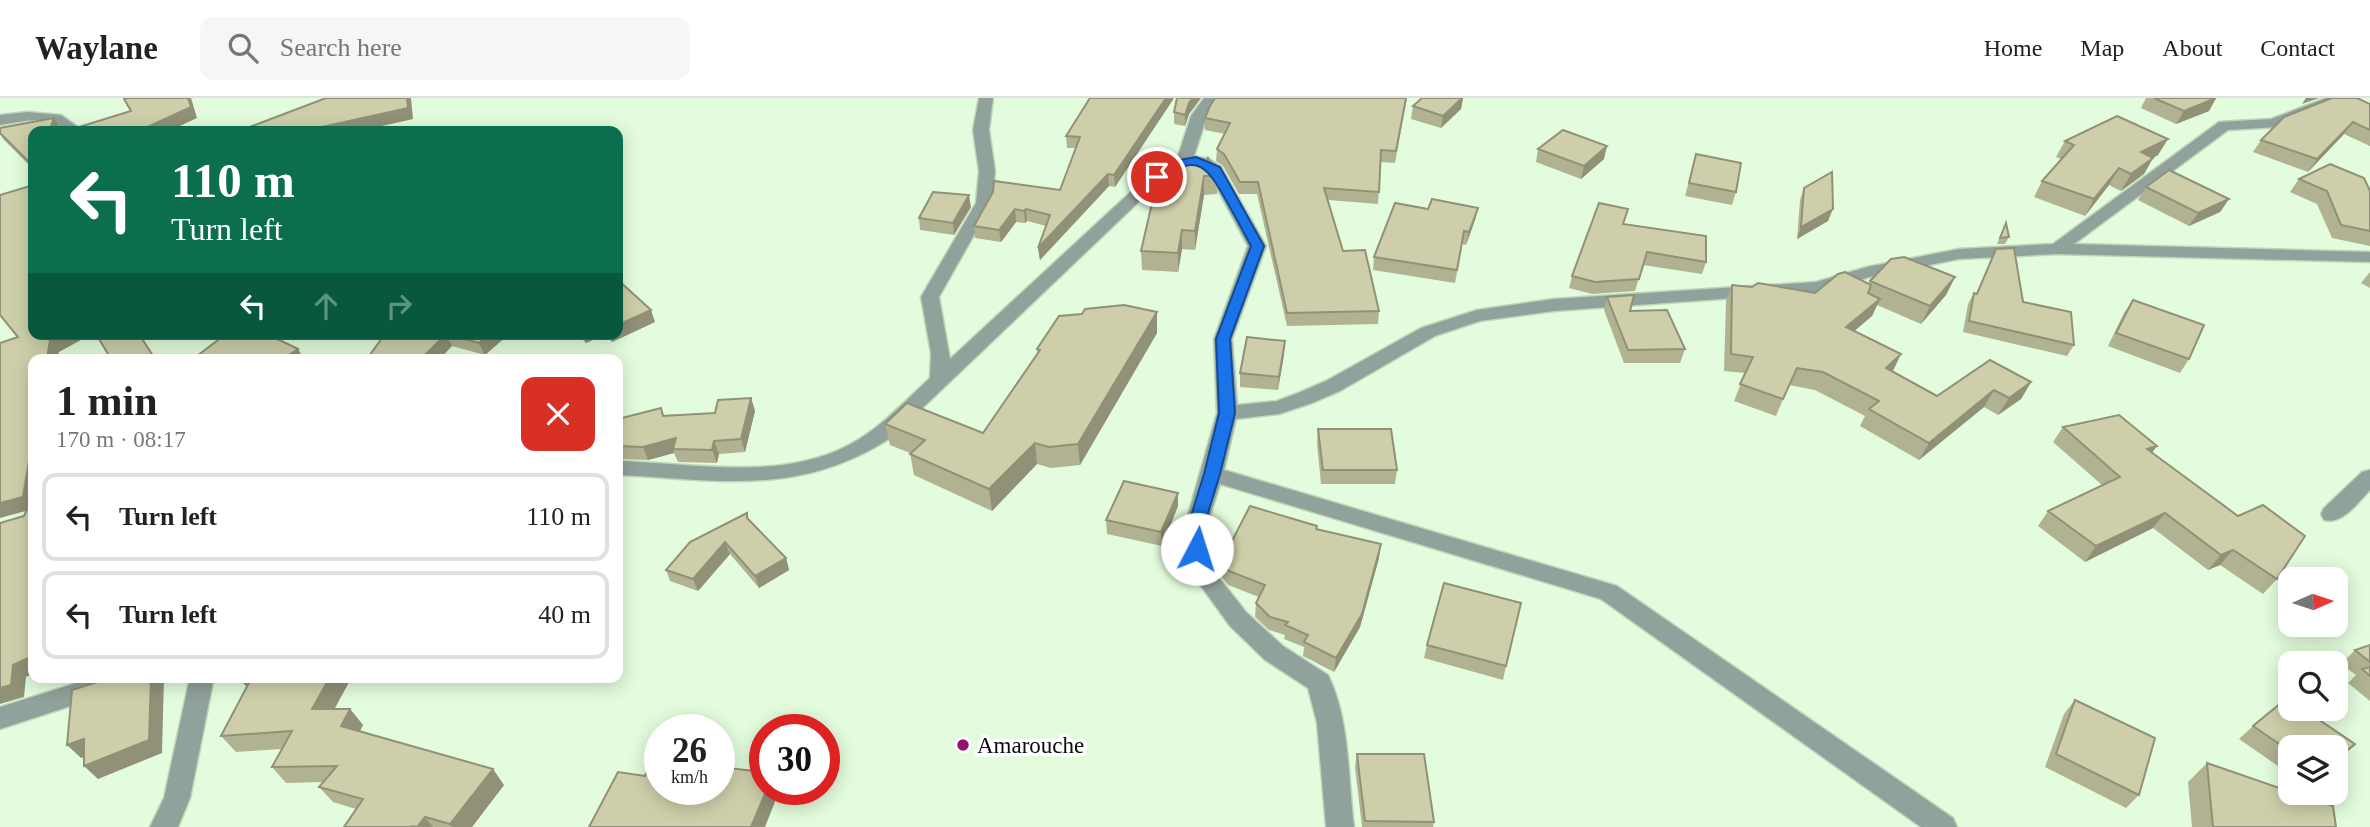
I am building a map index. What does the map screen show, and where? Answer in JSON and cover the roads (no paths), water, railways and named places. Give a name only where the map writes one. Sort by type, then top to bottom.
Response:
[{"type":"street","points":[[940,381],[941,353],[930,297],[984,203],[987,171],[981,130],[986,98]]},
{"type":"street","points":[[1184,162],[1199,116],[1212,98]]},
{"type":"street","points":[[2057,249],[2224,125],[2273,124],[2339,98]]},
{"type":"street","points":[[0,120],[54,117],[69,126]]},
{"type":"street","points":[[623,468],[786,473],[831,462],[864,449],[1142,190],[1172,165],[1196,160],[1215,170],[1257,246],[1223,339],[1227,413],[1195,529],[1199,568],[1237,619],[1274,653],[1319,682],[1330,723],[1340,827]]},
{"type":"street","points":[[1227,413],[1279,407],[1305,398],[1332,386],[1427,332],[1477,316],[1566,304],[1818,287],[1867,272],[1959,254],[2057,249],[2370,257]]},
{"type":"street","points":[[1212,474],[1609,592],[1943,827]]},
{"type":"street","points":[[2332,514],[2370,477]]},
{"type":"street","points":[[0,718],[110,683]]},
{"type":"street","points":[[164,827],[177,798],[201,683]]},
{"type":"place","name":"Amarouche","points":[[963,745]]}]
